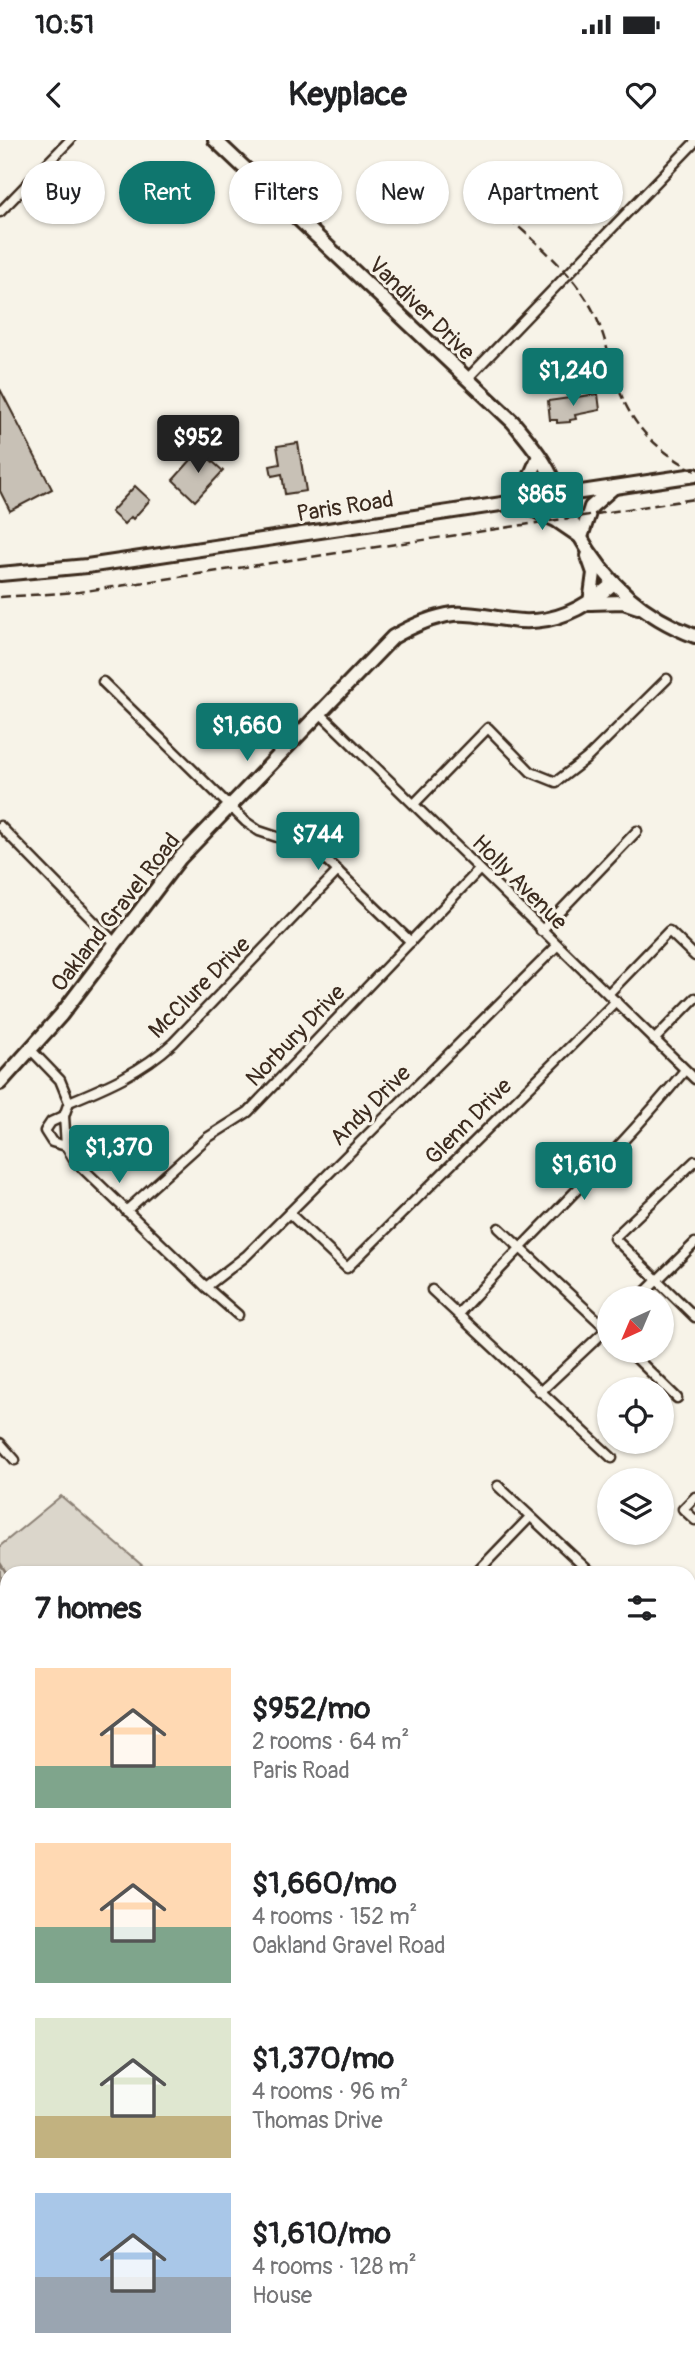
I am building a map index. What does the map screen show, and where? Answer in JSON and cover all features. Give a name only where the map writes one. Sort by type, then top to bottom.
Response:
[{"type":"main road","name":"Vandiver Drive","points":[[215,140],[513,422],[539,456],[582,540],[614,583],[644,610],[670,627],[695,636]]},
{"type":"main road","points":[[539,456],[526,486],[513,502],[556,520],[582,540],[594,573],[590,603],[623,602],[644,610]]},
{"type":"main road","name":"Paris Road","points":[[0,575],[87,566],[695,475]]},
{"type":"main road","points":[[582,540],[591,507],[614,487]]},
{"type":"main road","name":"Oakland Gravel Road","points":[[0,1083],[31,1050],[160,881],[376,652],[393,638],[415,624],[452,614],[537,621],[563,616],[590,603],[614,583]]},
{"type":"street","points":[[0,212],[70,140]]},
{"type":"street","points":[[467,379],[695,142]]},
{"type":"street","points":[[414,804],[488,728],[531,772],[556,782],[586,759],[667,680]]},
{"type":"street","points":[[103,682],[229,806],[259,831],[316,850],[411,942]]},
{"type":"street","name":"Holly Avenue","points":[[319,712],[695,1079]]},
{"type":"street","points":[[0,826],[115,943]]},
{"type":"street","points":[[541,931],[637,831]]},
{"type":"street","name":"Norbury Drive","points":[[126,1211],[207,1138],[248,1112],[479,870]]},
{"type":"street","name":"McClure Drive","points":[[69,1102],[119,1082],[148,1065],[173,1043],[338,872]]},
{"type":"street","points":[[608,994],[669,931],[695,956]]},
{"type":"street","name":"Andy Drive","points":[[206,1287],[246,1256],[557,946]]},
{"type":"street","points":[[654,1040],[695,998]]},
{"type":"street","name":"Glenn Drive","points":[[289,1213],[347,1268],[616,1001]]},
{"type":"street","points":[[31,1050],[60,1080],[69,1102],[64,1116],[66,1146],[74,1160],[238,1315]]},
{"type":"street","points":[[458,1314],[520,1246],[647,1117],[685,1070]]},
{"type":"street","points":[[64,1116],[51,1122],[45,1131],[52,1142],[66,1146]]},
{"type":"street","points":[[695,1161],[614,1238],[695,1317]]},
{"type":"street","points":[[499,1228],[597,1319]]},
{"type":"street","points":[[652,1286],[695,1244]]},
{"type":"street","points":[[432,1290],[612,1458]]},
{"type":"street","points":[[540,1392],[597,1339]]},
{"type":"street","points":[[641,1363],[677,1398]]},
{"type":"street","points":[[0,1443],[15,1460]]},
{"type":"street","points":[[498,1486],[583,1566]]},
{"type":"street","points":[[695,1497],[683,1509],[695,1520]]},
{"type":"street","points":[[483,1566],[530,1517]]},
{"type":"shaded area","points":[[61,1496],[143,1566],[0,1566],[0,1546]]},
{"type":"building","points":[[0,389],[52,489],[10,511],[0,491]]},
{"type":"building","points":[[598,394],[600,410],[575,415],[576,419],[570,422],[557,423],[557,420],[550,420],[548,401]]},
{"type":"building","points":[[298,443],[306,491],[285,494],[282,474],[272,476],[270,466],[280,464],[277,446]]},
{"type":"building","points":[[200,450],[223,471],[195,501],[173,480]]},
{"type":"building","points":[[135,486],[150,500],[133,519],[131,517],[124,524],[111,512]]},
{"type":"railway","points":[[516,224],[568,274],[590,305],[604,337],[619,389],[633,418],[653,442],[695,471]]},
{"type":"railway","points":[[0,597],[79,592],[695,499]]}]
